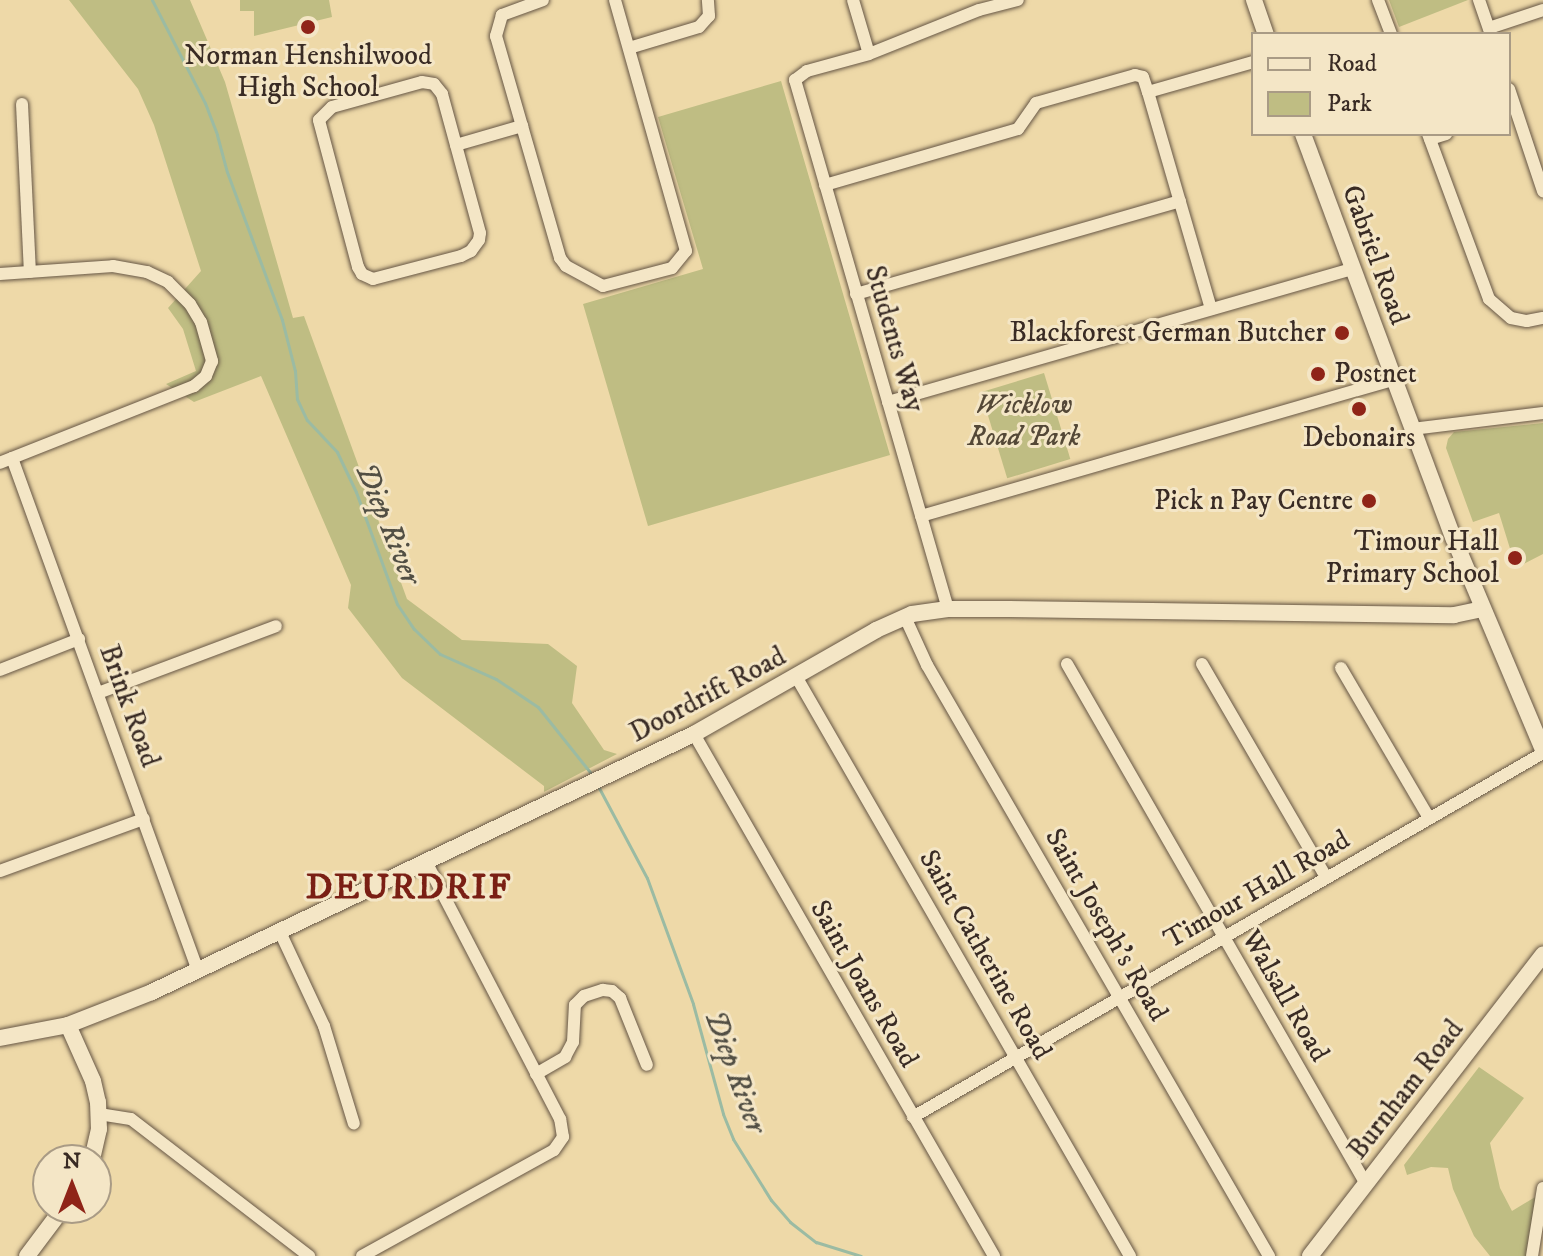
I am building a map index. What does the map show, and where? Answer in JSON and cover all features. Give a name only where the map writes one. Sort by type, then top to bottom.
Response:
[{"type":"street","points":[[543,0],[509,10],[497,23],[496,36],[560,258],[566,266],[597,284],[610,286],[672,268],[683,258],[686,243],[615,0]]},
{"type":"street","points":[[629,48],[699,27],[709,16],[708,0]]},
{"type":"street","points":[[853,0],[869,54],[978,5],[1018,0]]},
{"type":"street","points":[[1254,0],[1265,32]]},
{"type":"street","points":[[1378,0],[1390,32]]},
{"type":"street","points":[[1479,0],[1490,31],[1543,10]]},
{"type":"street","name":"Students Way","points":[[869,54],[800,74],[795,83],[948,609]]},
{"type":"street","points":[[1148,92],[1251,63]]},
{"type":"street","points":[[825,185],[1018,129],[1036,103],[1135,75],[1143,77],[1211,309]]},
{"type":"street","points":[[429,82],[439,87],[456,145],[480,233],[476,247],[448,260],[382,278],[368,278],[358,267],[319,128],[324,112],[429,82]]},
{"type":"street","points":[[22,104],[30,272]]},
{"type":"street","points":[[1513,112],[1543,191]]},
{"type":"street","points":[[456,145],[522,126]]},
{"type":"street","name":"Gabriel Road","points":[[1304,136],[1392,380],[1482,609],[1543,752]]},
{"type":"street","points":[[1429,137],[1489,299],[1511,318],[1527,321],[1543,319]]},
{"type":"street","points":[[856,294],[1180,201]]},
{"type":"street","points":[[0,274],[124,267],[147,272],[168,282],[196,313],[211,350],[209,372],[194,386],[6,460]]},
{"type":"street","points":[[888,402],[1352,269]]},
{"type":"street","points":[[921,516],[1392,380]]},
{"type":"street","points":[[1412,429],[1543,413]]},
{"type":"street","name":"Brink Road","points":[[6,460],[79,639],[198,971]]},
{"type":"street","name":"Doordrift Road","points":[[0,1038],[68,1025],[128,1003],[198,971],[694,734],[905,617],[948,609],[1454,615],[1482,609]]},
{"type":"street","name":"Saint Joseph's Road","points":[[905,617],[927,665],[1269,1256]]},
{"type":"street","points":[[98,693],[276,626]]},
{"type":"street","points":[[0,670],[79,639]]},
{"type":"street","name":"Walsall Road","points":[[1067,664],[1366,1184]]},
{"type":"street","points":[[1202,664],[1326,877]]},
{"type":"street","points":[[1341,668],[1429,818]]},
{"type":"street","name":"Saint Catherine Road","points":[[797,678],[1130,1256]]},
{"type":"street","name":"Saint Joans Road","points":[[694,734],[994,1256]]},
{"type":"street","name":"Timour Hall Road","points":[[913,1117],[1543,752]]},
{"type":"street","points":[[0,871],[144,819]]},
{"type":"street","points":[[362,1256],[554,1150],[563,1137],[560,1119],[426,862]]},
{"type":"street","points":[[280,932],[324,1026],[354,1124]]},
{"type":"street","name":"Burnham Road","points":[[1310,1256],[1543,955]]},
{"type":"street","points":[[536,1074],[565,1057],[573,1042],[575,1005],[584,996],[603,990],[612,991],[620,998],[647,1065]]},
{"type":"street","points":[[68,1025],[93,1081],[99,1114],[94,1144]]},
{"type":"street","points":[[99,1114],[131,1119],[309,1256]]},
{"type":"street","points":[[1532,1256],[1543,1188]]},
{"type":"street","points":[[27,1256],[51,1224]]},
{"type":"green space","points":[[69,0],[190,0],[225,82],[293,318],[304,316],[407,599],[462,640],[548,644],[577,666],[572,703],[604,750],[617,754],[544,792],[544,786],[402,678],[348,608],[351,585],[261,376],[194,402],[166,384],[196,371],[183,329],[168,308],[201,271],[154,125],[138,89]]},
{"type":"green space","points":[[240,0],[329,0],[332,17],[254,36],[254,11],[240,11]]},
{"type":"green space","points":[[1389,0],[1468,0],[1399,27]]},
{"type":"green space","points":[[781,81],[890,455],[648,526],[583,304],[703,269],[658,117]]},
{"type":"green space","name":"Wicklow Road Park","points":[[1044,373],[1070,459],[1007,478],[981,392]]},
{"type":"green space","name":"Timour Hall Primary School","points":[[1543,423],[1543,554],[1516,568],[1499,513],[1473,522],[1446,448],[1454,432]]},
{"type":"green space","points":[[1479,1067],[1524,1098],[1490,1143],[1500,1188],[1512,1211],[1537,1196],[1527,1256],[1490,1256],[1474,1236],[1453,1189],[1448,1168],[1431,1167],[1407,1175],[1404,1165]]},
{"type":"waterway","name":"Diep River","points":[[152,0],[205,103],[217,135],[227,172],[282,320],[295,371],[297,399],[307,420],[337,452],[356,492],[397,604],[414,629],[440,654],[496,679],[538,707],[593,776]]},
{"type":"waterway","name":"Diep River","points":[[598,786],[647,878],[693,1004],[723,1114],[733,1139],[771,1200],[790,1222],[816,1242],[861,1256]]},
{"type":"place","name":"Norman Henshilwood High School","points":[[308,27]]},
{"type":"place","name":"Blackforest German Butcher","points":[[1342,333]]},
{"type":"place","name":"Postnet","points":[[1318,374]]},
{"type":"place","name":"Debonairs","points":[[1359,409]]},
{"type":"place","name":"Pick n Pay Centre","points":[[1369,501]]},
{"type":"place","name":"Timour Hall Primary School","points":[[1515,558]]},
{"type":"district","name":"DEURDRIF","points":[[409,888]]}]
